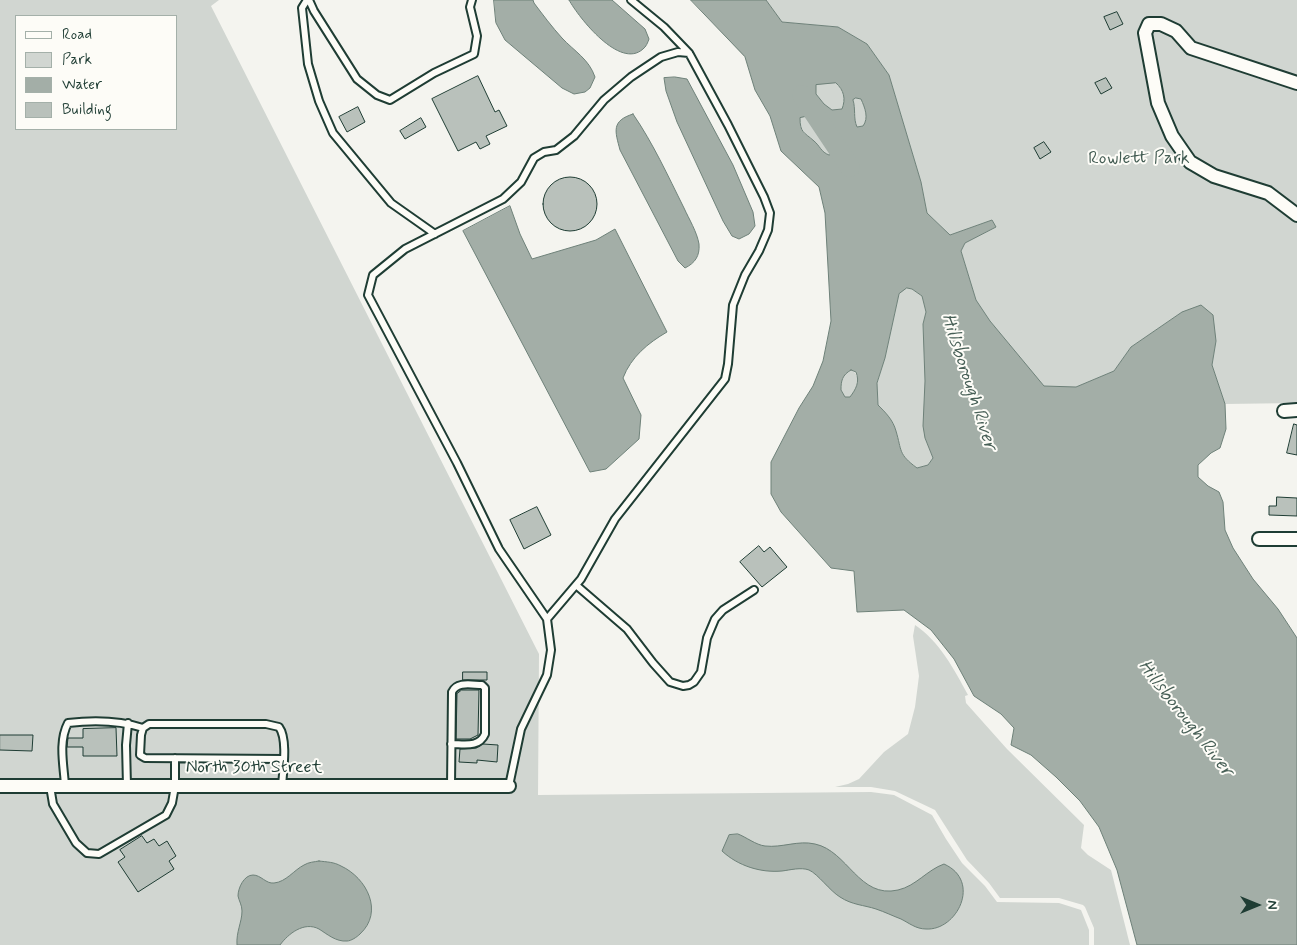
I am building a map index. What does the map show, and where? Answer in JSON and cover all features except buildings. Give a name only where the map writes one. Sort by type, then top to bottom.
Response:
[{"type":"street","points":[[1297,83],[1191,48],[1176,32],[1161,24],[1149,24],[1145,34],[1158,103],[1172,136],[1190,162],[1214,176],[1268,193],[1297,215]]},
{"type":"street","points":[[1259,539],[1297,539]]},
{"type":"street","name":"North 30th Street","points":[[0,786],[509,786]]},
{"type":"lane","points":[[435,234],[391,203],[333,133],[319,101],[308,64],[302,8],[308,0],[357,79],[377,94],[390,100],[434,73],[474,54],[477,36],[470,8],[472,0]]},
{"type":"lane","points":[[547,619],[576,585],[615,519],[725,379],[733,305],[745,275],[759,251],[768,230],[770,213],[764,197],[690,53],[664,27],[630,0]]},
{"type":"lane","points":[[509,786],[521,729],[547,675],[551,650],[547,619],[498,549],[457,463],[368,295],[373,274],[405,249],[503,199],[521,182],[534,158],[544,152],[556,150],[574,136],[604,100],[631,78],[662,57],[678,52],[690,53]]},
{"type":"lane","points":[[576,585],[627,629],[652,663],[670,682],[682,686],[694,682],[701,672],[707,638],[715,619],[723,610],[754,590]]},
{"type":"lane","points":[[451,744],[475,744],[482,741],[485,734],[486,688],[482,685],[458,684],[453,688],[452,692],[451,744],[451,786]]},
{"type":"lane","points":[[65,786],[62,744],[64,730],[68,723],[90,720],[128,723],[143,728]]},
{"type":"lane","points":[[127,786],[126,745],[128,723]]},
{"type":"lane","points":[[282,786],[283,760],[283,731],[280,727],[266,724],[149,724],[143,728],[141,735],[140,755],[146,758],[283,760]]},
{"type":"lane","points":[[50,786],[53,804],[76,843],[87,853],[99,854],[166,815],[172,803],[175,786],[175,758]]},
{"type":"green space","points":[[0,0],[219,0],[211,6],[539,654],[538,795],[871,792],[894,795],[932,815],[962,863],[985,886],[997,902],[1059,903],[1081,910],[1089,930],[1089,945],[0,945]]},
{"type":"green space","name":"Rowlett Park","points":[[766,0],[1297,0],[1297,403],[1225,404],[1212,365],[1216,341],[1182,312],[1131,347],[1114,371],[1076,387],[1044,387],[990,321],[976,300],[961,251],[965,243],[996,227],[992,220],[950,235],[927,213],[921,182],[889,75],[867,44],[838,27],[782,22]]},
{"type":"green space","points":[[836,83],[844,95],[844,102],[842,109],[832,110],[816,94],[816,85]]},
{"type":"green space","points":[[856,98],[861,99],[866,116],[863,126],[857,127],[853,100]]},
{"type":"green space","points":[[808,116],[825,124],[833,140],[834,153],[829,155],[824,152],[803,132],[800,118]]},
{"type":"green space","points":[[907,288],[922,296],[926,312],[923,324],[925,438],[933,458],[928,465],[917,468],[904,455],[900,448],[893,423],[878,405],[877,384],[885,358],[899,294]]},
{"type":"green space","points":[[851,370],[857,376],[858,383],[850,397],[845,397],[841,390],[842,381],[844,376]]},
{"type":"green space","points":[[915,625],[932,639],[946,657],[968,695],[965,696],[966,703],[1007,749],[1084,825],[1081,848],[1088,855],[1111,870],[1130,945],[1094,945],[1094,928],[1083,905],[1059,898],[1000,898],[989,883],[967,860],[935,810],[895,791],[871,787],[835,787],[859,779],[884,752],[908,734],[915,707],[919,676],[913,636]]},
{"type":"water","points":[[494,0],[533,0],[558,34],[589,65],[595,77],[590,88],[585,92],[574,94],[562,88],[505,40],[496,23]]},
{"type":"water","points":[[569,0],[612,0],[645,29],[649,39],[646,46],[634,54],[623,53],[612,47],[591,29]]},
{"type":"water","points":[[691,0],[766,0],[782,22],[838,27],[867,44],[889,75],[921,182],[927,213],[950,235],[992,220],[996,227],[965,243],[961,251],[976,300],[990,321],[1044,386],[1076,387],[1114,371],[1131,347],[1182,312],[1201,305],[1213,315],[1216,341],[1212,365],[1225,404],[1226,429],[1220,448],[1211,453],[1198,465],[1198,477],[1208,486],[1219,492],[1223,502],[1225,530],[1233,548],[1253,579],[1278,609],[1297,638],[1297,945],[1137,945],[1117,870],[1099,827],[1080,801],[1031,755],[1011,745],[1014,728],[1001,714],[974,696],[954,659],[931,630],[904,610],[857,612],[854,571],[831,568],[781,512],[771,494],[771,462],[799,408],[813,386],[823,361],[831,321],[825,213],[819,187],[781,151],[770,116],[755,90],[745,57]],"holes":[[[836,83],[844,95],[842,109],[832,110],[824,104],[816,94],[816,85]],[[856,98],[861,99],[864,106],[866,116],[863,126],[857,127],[853,100]],[[808,116],[824,124],[831,134],[834,153],[829,155],[824,152],[803,132],[800,118]],[[907,288],[912,289],[922,296],[926,312],[923,324],[925,381],[923,426],[925,438],[933,458],[928,465],[917,468],[907,459],[902,452],[893,423],[878,405],[877,383],[885,358],[899,294]],[[851,370],[856,372],[858,379],[857,385],[850,397],[845,397],[841,390],[842,381]]]},
{"type":"water","points":[[664,78],[687,79],[733,165],[753,212],[755,226],[749,234],[739,239],[732,236],[723,221],[677,122],[666,91]]},
{"type":"water","points":[[633,114],[660,160],[697,235],[699,244],[698,256],[692,264],[685,268],[678,261],[620,150],[616,128],[621,120]]},
{"type":"water","points":[[510,206],[532,259],[596,240],[615,229],[667,332],[641,351],[626,370],[623,378],[641,415],[639,439],[606,469],[590,472],[463,231]]},
{"type":"water","points":[[738,834],[765,846],[809,843],[826,848],[863,881],[873,888],[885,891],[904,888],[944,864],[955,872],[962,882],[961,904],[947,922],[937,927],[919,928],[879,910],[844,900],[809,870],[766,871],[758,870],[735,861],[722,851],[729,835]]},
{"type":"water","points":[[319,861],[333,863],[350,871],[365,887],[369,896],[371,916],[360,934],[356,938],[343,941],[319,929],[308,927],[292,933],[280,945],[237,945],[242,911],[238,893],[244,880],[253,875],[259,876],[271,883],[278,882],[300,867]]},
{"type":"waterway","name":"Hillsborough River","points":[[802,95],[850,167]]}]
